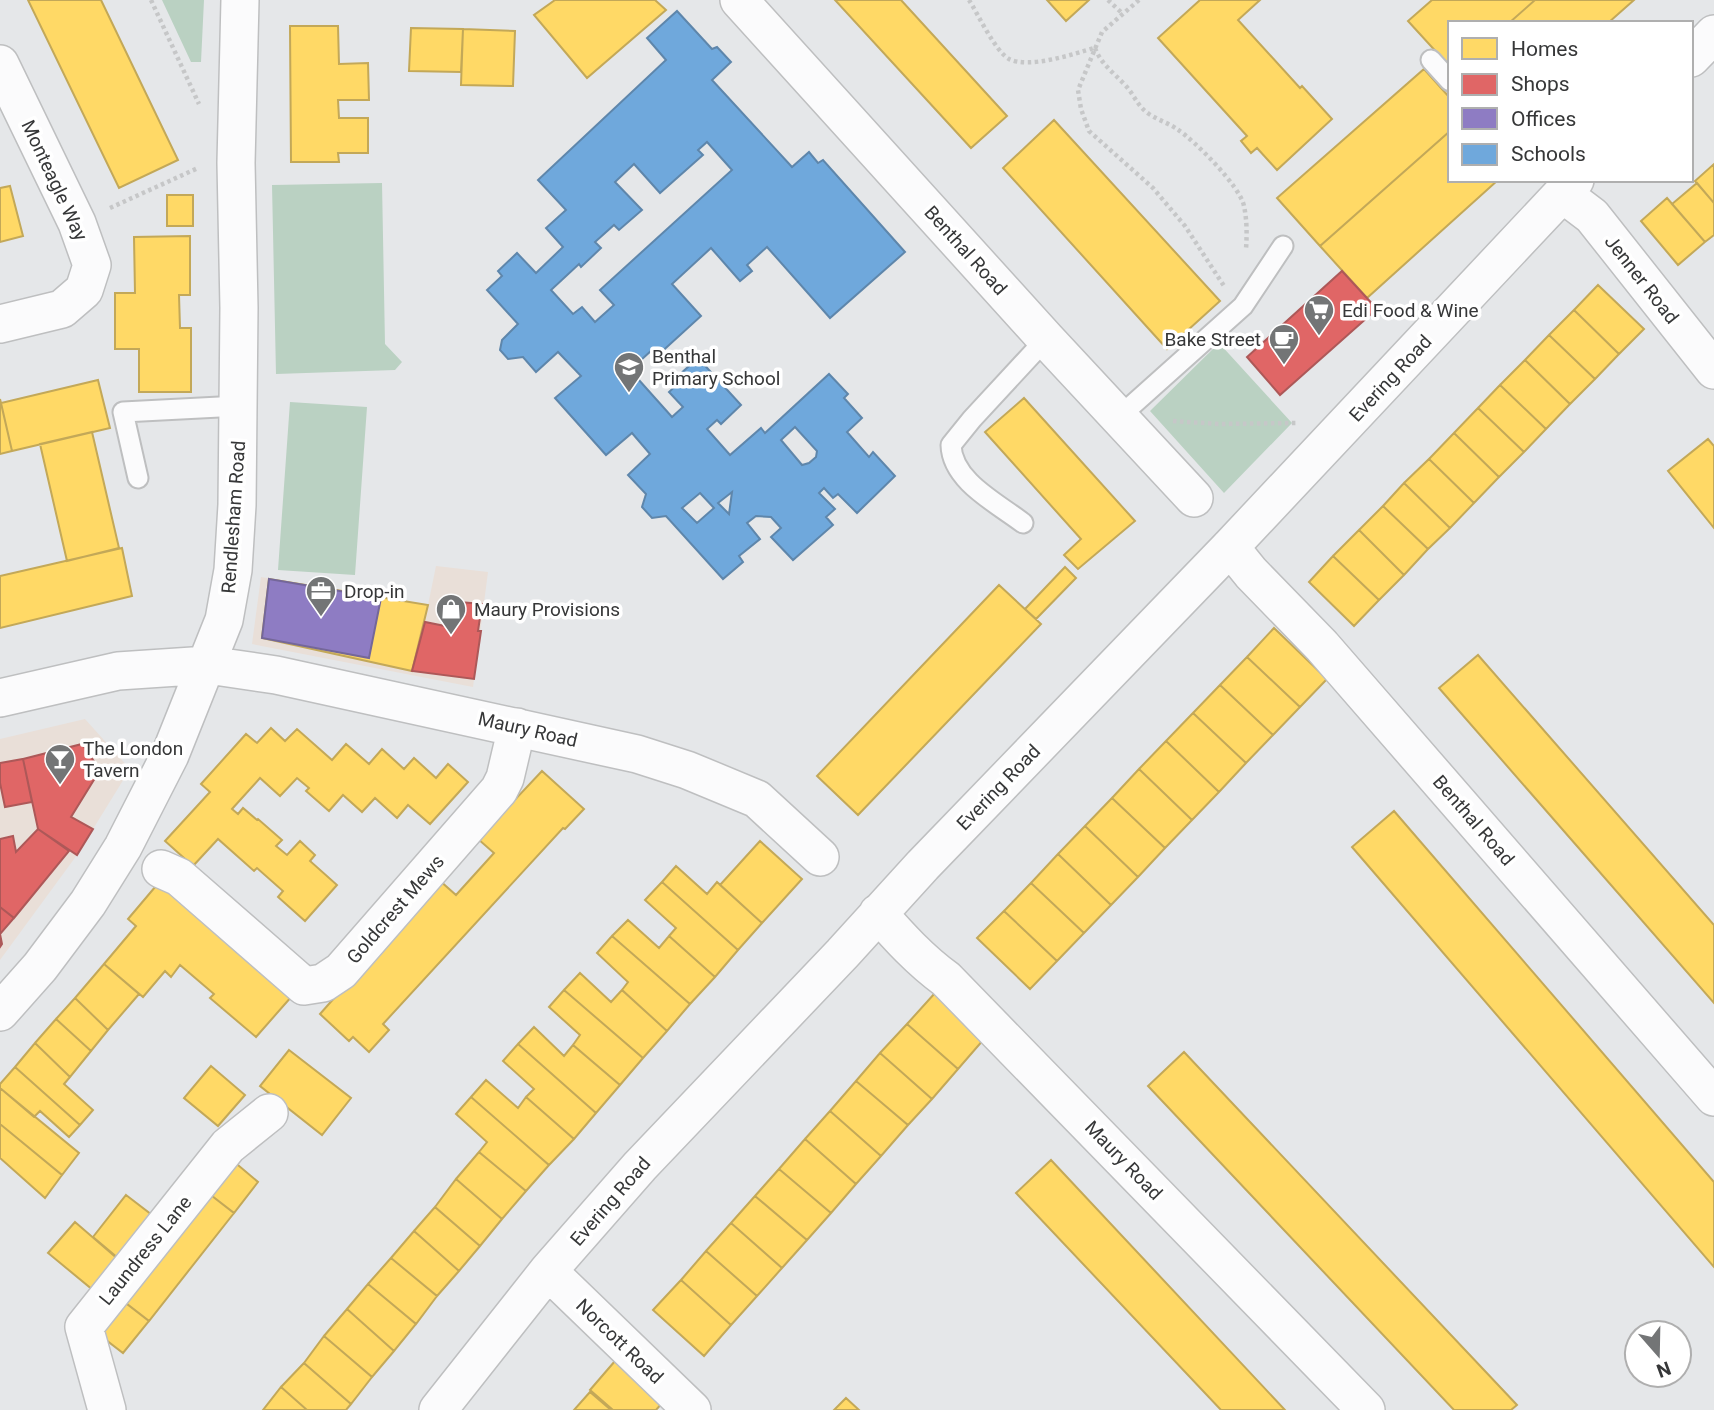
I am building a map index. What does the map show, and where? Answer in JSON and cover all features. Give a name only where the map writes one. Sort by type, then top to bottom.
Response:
[{"type":"street","name":"Rendlesham Road","points":[[0,1012],[40,967],[88,903],[123,847],[170,755],[224,620],[233,570],[237,505],[239,406],[236,163],[240,0]]},
{"type":"street","name":"Benthal Road","points":[[739,0],[1046,340],[1194,498]]},
{"type":"street","points":[[1693,56],[1714,33]]},
{"type":"street","name":"Monteagle Way","points":[[0,64],[77,223],[92,265],[84,290],[62,309],[0,324]]},
{"type":"street","name":"Jenner Road","points":[[1561,185],[1592,216],[1714,370]]},
{"type":"street","name":"Evering Road","points":[[438,1410],[548,1271],[640,1166],[878,913],[1230,547],[1561,185]]},
{"type":"street","name":"Benthal Road","points":[[1230,547],[1251,573],[1322,646],[1714,1097]]},
{"type":"street","name":"Maury Road","points":[[0,698],[118,671],[208,665],[276,674],[637,754],[687,769],[757,799],[820,857]]},
{"type":"street","name":"Goldcrest Mews","points":[[161,869],[179,877],[304,986],[323,983],[341,971],[499,790],[505,778],[517,727]]},
{"type":"street","name":"Maury Road","points":[[878,913],[1142,1178],[1366,1410]]},
{"type":"street","name":"Laundress Lane","points":[[107,1410],[83,1327],[228,1146],[269,1113]]},
{"type":"street","name":"Norcott Road","points":[[548,1271],[692,1410]]},
{"type":"lane","points":[[1431,60],[1448,78]]},
{"type":"lane","points":[[1120,416],[1240,309],[1283,246]]},
{"type":"lane","points":[[1023,523],[965,479],[951,459],[951,445],[1046,340]]},
{"type":"lane","points":[[138,478],[123,412],[239,406]]},
{"type":"path","points":[[151,0],[202,111]]},
{"type":"path","points":[[969,0],[998,47],[1008,58],[1025,62],[1063,58],[1095,48]]},
{"type":"path","points":[[1108,0],[1123,14]]},
{"type":"path","points":[[1139,0],[1102,32],[1078,90],[1081,108],[1089,131],[1153,188],[1177,216],[1226,289]]},
{"type":"path","points":[[1095,48],[1100,61],[1130,89],[1138,104],[1149,114],[1178,129],[1202,150],[1229,180],[1244,203],[1246,251]]},
{"type":"path","points":[[77,223],[210,163],[236,163]]},
{"type":"path","points":[[1120,416],[1219,425],[1304,422]]},
{"type":"shaded area","points":[[436,566],[488,572],[473,687],[252,644],[261,577],[428,605]]},
{"type":"shaded area","points":[[85,719],[130,769],[77,855],[0,960],[0,739]]},
{"type":"green space","points":[[162,0],[204,0],[201,62],[191,62]]},
{"type":"green space","points":[[382,183],[385,344],[402,362],[395,370],[276,374],[272,185]]},
{"type":"green space","points":[[1219,343],[1292,423],[1224,493],[1150,411]]},
{"type":"green space","points":[[290,402],[367,407],[355,575],[278,570]]},
{"type":"building: Homes","points":[[28,0],[101,0],[178,160],[119,188]]},
{"type":"building: Homes","points":[[555,0],[655,0],[666,10],[587,78],[534,15]]},
{"type":"building: Homes","points":[[835,0],[901,0],[1007,116],[971,148]]},
{"type":"building: Homes","points":[[1047,0],[1089,0],[1066,21]]},
{"type":"building: Homes","points":[[1200,0],[1260,0],[1238,20],[1332,119],[1277,170],[1257,148],[1251,153],[1241,141],[1247,136],[1158,38]]},
{"type":"building: Homes","points":[[1432,0],[1535,0],[1511,21],[1448,21],[1448,65],[1408,21]]},
{"type":"building: Homes","points":[[1535,0],[1634,0],[1610,21],[1511,21]]},
{"type":"building: Homes","points":[[290,26],[338,26],[339,64],[368,63],[369,100],[338,100],[339,118],[368,118],[368,153],[338,153],[339,162],[291,162]]},
{"type":"building: Homes","points":[[411,28],[463,29],[461,72],[409,71]]},
{"type":"building: Homes","points":[[463,29],[515,31],[513,86],[461,85]]},
{"type":"building: Homes","points":[[1424,69],[1448,96],[1448,133],[1320,246],[1277,198]]},
{"type":"building: Homes","points":[[1054,120],[1220,301],[1167,349],[1003,168]]},
{"type":"building: Homes","points":[[1448,133],[1448,182],[1496,182],[1367,298],[1320,246]]},
{"type":"building: Homes","points":[[1714,164],[1714,203],[1695,181]]},
{"type":"building: Homes","points":[[1697,183],[1714,203],[1714,235],[1705,242],[1672,204]]},
{"type":"building: Homes","points":[[10,186],[23,236],[0,242],[0,188]]},
{"type":"building: Homes","points":[[167,195],[193,195],[193,226],[167,226]]},
{"type":"building: Homes","points":[[1667,198],[1705,242],[1678,265],[1641,221]]},
{"type":"building: Homes","points":[[190,236],[190,295],[179,295],[180,328],[191,328],[191,392],[139,392],[139,349],[115,349],[115,293],[135,293],[134,237]]},
{"type":"building: Homes","points":[[1598,285],[1644,329],[1619,354],[1574,310]]},
{"type":"building: Homes","points":[[1574,310],[1619,354],[1595,379],[1549,335]]},
{"type":"building: Homes","points":[[1549,335],[1595,379],[1570,404],[1525,360]]},
{"type":"building: Homes","points":[[1525,360],[1570,404],[1546,429],[1500,385]]},
{"type":"building: Homes","points":[[98,380],[110,428],[12,451],[1,403]]},
{"type":"building: Homes","points":[[1500,385],[1546,429],[1524,452],[1478,408]]},
{"type":"building: Homes","points":[[1024,398],[1135,521],[1078,569],[1064,555],[1081,539],[985,432]]},
{"type":"building: Homes","points":[[0,399],[12,451],[0,454]]},
{"type":"building: Homes","points":[[1478,408],[1524,452],[1499,477],[1454,433]]},
{"type":"building: Homes","points":[[92,432],[119,548],[67,561],[40,444]]},
{"type":"building: Homes","points":[[1454,433],[1499,477],[1474,503],[1429,459]]},
{"type":"building: Homes","points":[[1708,439],[1714,446],[1714,528],[1668,471]]},
{"type":"building: Homes","points":[[1429,459],[1474,503],[1450,528],[1404,483]]},
{"type":"building: Homes","points":[[1404,483],[1450,528],[1428,549],[1383,506]]},
{"type":"building: Homes","points":[[1383,506],[1428,549],[1404,575],[1359,530]]},
{"type":"building: Homes","points":[[1359,530],[1404,575],[1379,600],[1333,556]]},
{"type":"building: Homes","points":[[122,548],[132,596],[0,628],[0,576]]},
{"type":"building: Homes","points":[[1333,556],[1379,600],[1354,626],[1309,582]]},
{"type":"building: Homes","points":[[1065,567],[1076,578],[1036,619],[1025,609]]},
{"type":"building: Homes","name":"Drop-in","points":[[269,579],[428,605],[412,671],[262,638]]},
{"type":"building: Homes","points":[[999,585],[1041,624],[858,815],[817,776]]},
{"type":"building: Homes","points":[[1274,628],[1327,679],[1300,707],[1247,657]]},
{"type":"building: Homes","points":[[1478,655],[1714,925],[1714,1003],[1439,688]]},
{"type":"building: Homes","points":[[1247,657],[1300,707],[1273,735],[1220,685]]},
{"type":"building: Homes","points":[[1220,685],[1273,735],[1246,763],[1193,713]]},
{"type":"building: Homes","points":[[1193,713],[1246,763],[1219,792],[1166,741]]},
{"type":"building: Homes","points":[[271,728],[285,741],[297,729],[332,760],[346,744],[369,764],[382,749],[404,769],[414,758],[436,778],[448,764],[468,782],[430,824],[408,805],[397,818],[375,798],[362,812],[343,795],[329,811],[306,791],[309,788],[297,778],[280,796],[260,778],[232,809],[238,814],[243,808],[258,819],[282,840],[276,846],[287,855],[300,841],[315,855],[310,861],[337,885],[305,921],[278,897],[283,891],[257,868],[254,871],[218,839],[193,866],[165,841],[210,792],[201,784],[246,734],[257,743]]},
{"type":"building: Homes","points":[[1166,741],[1219,792],[1192,820],[1139,769]]},
{"type":"building: Homes","points":[[1139,769],[1192,820],[1165,848],[1112,798]]},
{"type":"building: Homes","points":[[542,771],[584,809],[563,828],[383,1024],[389,1030],[369,1052],[353,1037],[349,1041],[320,1014],[439,880],[456,895],[494,853],[478,839]]},
{"type":"building: Homes","points":[[1112,798],[1165,848],[1138,877],[1085,826]]},
{"type":"building: Homes","points":[[1394,811],[1714,1182],[1714,1267],[1352,847]]},
{"type":"building: Homes","points":[[1085,826],[1138,877],[1111,905],[1058,854]]},
{"type":"building: Homes","points":[[760,841],[802,879],[762,923],[720,885]]},
{"type":"building: Homes","points":[[1058,854],[1111,905],[1084,933],[1031,883]]},
{"type":"building: Homes","points":[[676,866],[707,894],[717,882],[762,923],[738,950],[662,882]]},
{"type":"building: Homes","points":[[161,880],[292,996],[256,1037],[210,998],[214,994],[180,965],[171,977],[165,971],[143,997],[104,964],[136,926],[128,919]]},
{"type":"building: Homes","points":[[662,882],[738,950],[715,977],[669,936],[676,928],[645,900]]},
{"type":"building: Homes","points":[[1031,883],[1084,933],[1057,961],[1004,911]]},
{"type":"building: Homes","points":[[1004,911],[1057,961],[1030,989],[977,938]]},
{"type":"building: Homes","points":[[628,920],[659,948],[669,936],[715,977],[690,1004],[612,936]]},
{"type":"building: Homes","points":[[612,936],[690,1004],[667,1031],[622,990],[628,982],[597,953]]},
{"type":"building: Homes","points":[[104,964],[139,994],[108,1030],[75,998]]},
{"type":"building: Homes","points":[[580,973],[611,1002],[622,990],[667,1031],[643,1058],[564,990]]},
{"type":"building: Homes","points":[[564,990],[643,1058],[620,1085],[573,1045],[580,1035],[549,1007]]},
{"type":"building: Homes","points":[[935,993],[984,1039],[958,1069],[907,1024]]},
{"type":"building: Homes","points":[[75,998],[108,1030],[91,1051],[56,1019]]},
{"type":"building: Homes","points":[[56,1019],[91,1051],[70,1077],[35,1043]]},
{"type":"building: Homes","points":[[907,1024],[958,1069],[932,1099],[880,1053]]},
{"type":"building: Homes","points":[[534,1027],[564,1056],[573,1045],[620,1085],[596,1113],[518,1044]]},
{"type":"building: Homes","points":[[35,1043],[70,1077],[64,1084],[93,1110],[80,1125],[15,1067]]},
{"type":"building: Homes","points":[[518,1044],[596,1113],[574,1139],[526,1097],[534,1089],[503,1061]]},
{"type":"building: Homes","points":[[289,1050],[351,1098],[322,1135],[260,1086]]},
{"type":"building: Homes","points":[[1184,1052],[1517,1405],[1511,1410],[1454,1410],[1148,1086]]},
{"type":"building: Homes","points":[[880,1053],[932,1099],[908,1125],[856,1081]]},
{"type":"building: Homes","points":[[211,1066],[245,1095],[218,1126],[184,1098]]},
{"type":"building: Homes","points":[[15,1067],[80,1125],[69,1137],[40,1111],[34,1117],[0,1088],[0,1084]]},
{"type":"building: Homes","points":[[486,1080],[518,1108],[526,1097],[574,1139],[549,1165],[471,1097]]},
{"type":"building: Homes","points":[[856,1081],[908,1125],[881,1156],[830,1111]]},
{"type":"building: Homes","points":[[0,1088],[79,1153],[62,1175],[0,1124]]},
{"type":"building: Homes","points":[[471,1097],[549,1165],[526,1191],[479,1152],[487,1142],[456,1114]]},
{"type":"building: Homes","points":[[830,1111],[881,1156],[856,1184],[805,1139]]},
{"type":"building: Homes","points":[[0,1124],[62,1175],[45,1198],[0,1158]]},
{"type":"building: Homes","points":[[805,1139],[856,1184],[831,1213],[779,1169]]},
{"type":"building: Homes","points":[[479,1152],[526,1191],[502,1219],[456,1179]]},
{"type":"building: Homes","points":[[232,1160],[258,1182],[234,1213],[207,1192]]},
{"type":"building: Homes","points":[[1051,1160],[1285,1410],[1221,1410],[1016,1193]]},
{"type":"building: Homes","points":[[779,1169],[831,1213],[807,1240],[755,1196]]},
{"type":"building: Homes","points":[[456,1179],[502,1219],[480,1246],[435,1207]]},
{"type":"building: Homes","points":[[203,1189],[234,1213],[149,1321],[118,1297]]},
{"type":"building: Homes","points":[[126,1195],[152,1215],[118,1258],[93,1237]]},
{"type":"building: Homes","points":[[755,1196],[807,1240],[782,1268],[731,1223]]},
{"type":"building: Homes","points":[[435,1207],[480,1246],[459,1271],[414,1231]]},
{"type":"building: Homes","points":[[75,1222],[119,1260],[93,1290],[48,1253]]},
{"type":"building: Homes","points":[[731,1223],[782,1268],[757,1296],[706,1251]]},
{"type":"building: Homes","points":[[414,1231],[459,1271],[437,1296],[391,1258]]},
{"type":"building: Homes","points":[[706,1251],[757,1296],[731,1325],[681,1280]]},
{"type":"building: Homes","points":[[391,1258],[437,1296],[416,1324],[368,1284]]},
{"type":"building: Homes","points":[[681,1280],[731,1325],[704,1356],[653,1310]]},
{"type":"building: Homes","points":[[368,1284],[416,1324],[394,1351],[347,1309]]},
{"type":"building: Homes","points":[[122,1300],[149,1321],[123,1353],[97,1333]]},
{"type":"building: Homes","points":[[347,1309],[394,1351],[372,1377],[324,1336]]},
{"type":"building: Homes","points":[[324,1336],[372,1377],[351,1404],[304,1363]]},
{"type":"building: Homes","points":[[615,1361],[663,1402],[656,1410],[613,1410],[590,1390]]},
{"type":"building: Homes","points":[[304,1363],[351,1404],[346,1410],[307,1410],[281,1387]]},
{"type":"building: Homes","points":[[281,1387],[307,1410],[263,1410]]},
{"type":"building: Homes","points":[[590,1392],[611,1410],[574,1410]]},
{"type":"building: Homes","points":[[846,1398],[859,1410],[834,1410]]},
{"type":"building: Shops","points":[[1342,271],[1377,309],[1280,395],[1247,357]]},
{"type":"building: Shops","name":"Maury Provisions","points":[[447,601],[482,604],[474,679],[412,671],[425,622],[445,626]]},
{"type":"building: Shops","name":"The London Tavern","points":[[82,744],[100,770],[71,817],[93,829],[77,855],[38,829],[23,759]]},
{"type":"building: Shops","points":[[23,759],[32,802],[5,807],[0,783],[0,763]]},
{"type":"building: Shops","points":[[38,829],[69,851],[14,918],[0,907],[0,839],[13,836],[16,852]]},
{"type":"building: Shops","points":[[0,907],[14,918],[0,934]]},
{"type":"building: Offices","name":"Drop-in","points":[[269,579],[381,598],[369,658],[262,638]]},
{"type":"building: Schools","points":[[677,11],[712,49],[717,47],[731,62],[712,80],[792,167],[809,152],[818,163],[823,160],[905,252],[830,318],[767,247],[747,265],[752,271],[740,281],[711,248],[672,284],[701,316],[657,356],[652,350],[630,370],[672,417],[683,407],[669,392],[681,381],[678,376],[698,358],[741,405],[721,424],[717,420],[707,429],[730,455],[761,428],[765,433],[829,374],[848,394],[844,398],[862,418],[847,432],[869,457],[873,452],[895,476],[857,513],[838,494],[833,498],[824,488],[819,493],[835,509],[826,517],[833,525],[793,560],[771,537],[781,528],[771,517],[756,516],[747,523],[760,539],[739,556],[743,562],[723,579],[666,516],[652,518],[642,507],[646,494],[628,475],[650,454],[632,433],[606,455],[555,398],[581,376],[558,352],[536,372],[523,357],[508,359],[500,350],[502,340],[518,324],[487,290],[502,276],[498,271],[517,253],[536,273],[563,247],[546,228],[566,210],[538,180],[666,60],[647,38]],"holes":[[[707,142],[732,170],[600,290],[614,305],[595,322],[582,307],[573,314],[551,290],[601,248],[595,242],[614,225],[619,230],[642,210],[615,182],[634,164],[660,193],[703,155],[698,150]],[[795,427],[817,451],[816,457],[802,465],[781,440]],[[732,492],[729,514],[718,503]],[[700,493],[714,508],[697,523],[682,508]]]},
{"type":"place","name":"Edi Food & Wine","points":[[1319,337]]},
{"type":"place","name":"Bake Street","points":[[1284,366]]},
{"type":"place","name":"Benthal Primary School","points":[[629,394]]},
{"type":"place","name":"Drop-in","points":[[321,618]]},
{"type":"place","name":"Maury Provisions","points":[[451,636]]},
{"type":"place","name":"The London Tavern","points":[[60,786]]}]
